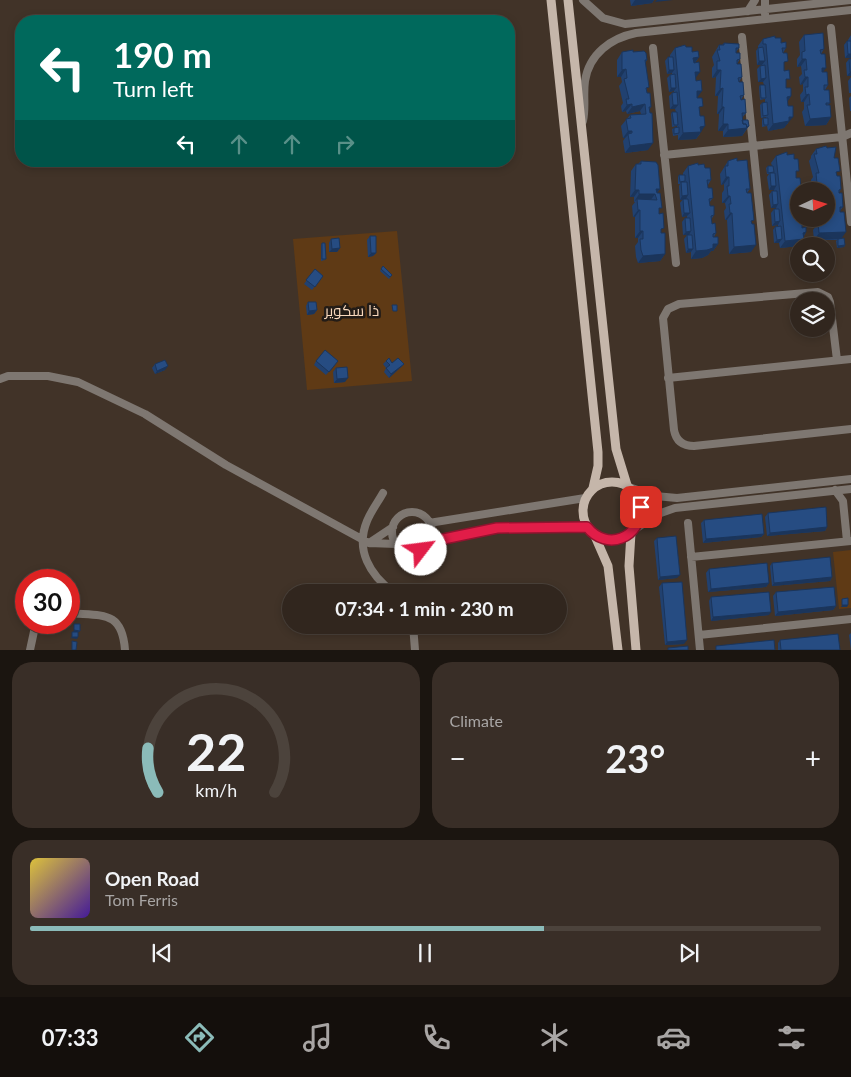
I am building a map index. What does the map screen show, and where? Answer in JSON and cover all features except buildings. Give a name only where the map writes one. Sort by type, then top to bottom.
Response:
[{"type":"main road","points":[[552,0],[598,452],[598,466],[593,488]]},
{"type":"main road","points":[[568,0],[616,449],[628,486]]},
{"type":"main road","points":[[618,650],[608,566],[582,512],[586,498],[593,488],[599,484],[613,481],[628,486],[635,492],[641,507],[641,515],[632,532],[629,566],[636,650]]},
{"type":"main road","points":[[590,530],[612,540],[632,532]]},
{"type":"street","points":[[583,0],[603,18],[625,24],[851,0]]},
{"type":"street","points":[[748,11],[755,0]]},
{"type":"street","points":[[720,23],[727,19],[763,15],[766,9],[765,0]]},
{"type":"street","points":[[581,128],[587,71],[598,52],[610,42],[636,33],[851,10]]},
{"type":"street","points":[[831,28],[851,222]]},
{"type":"street","points":[[742,37],[764,254]]},
{"type":"street","points":[[653,48],[676,263]]},
{"type":"street","points":[[664,155],[842,137],[851,133]]},
{"type":"street","points":[[842,137],[851,140]]},
{"type":"street","points":[[837,360],[830,302],[828,297],[818,292],[679,304],[668,309],[663,318],[675,436],[678,441],[688,446],[851,429]]},
{"type":"street","points":[[668,378],[851,359]]},
{"type":"street","points":[[0,379],[8,376],[48,376],[78,382],[145,414],[226,465],[366,542],[396,544]]},
{"type":"street","points":[[628,486],[654,496],[677,498],[851,479]]},
{"type":"street","points":[[632,532],[658,514],[675,508],[851,489]]},
{"type":"street","points":[[691,558],[849,541],[843,501],[835,490]]},
{"type":"street","points":[[383,493],[368,518],[365,557],[370,569],[383,584]]},
{"type":"street","points":[[429,523],[586,498]]},
{"type":"street","points":[[366,542],[393,527],[400,516],[412,513],[423,516],[429,523],[431,533],[429,542]]},
{"type":"street","points":[[688,523],[700,650]]},
{"type":"street","points":[[393,527],[393,536],[396,544],[403,550],[412,552],[421,550],[429,542],[455,535],[506,526],[590,530]]},
{"type":"street","points":[[80,614],[113,624],[119,630],[123,650]]},
{"type":"street","points":[[699,635],[851,619]]},
{"type":"street","points":[[30,649],[31,634]]},
{"type":"street","points":[[30,649],[33,634]]},
{"type":"street","points":[[414,634],[415,650]]},
{"type":"green space","name":"ذا سكوير","points":[[397,231],[412,381],[307,390],[293,239]]},
{"type":"green space","points":[[851,550],[851,608],[839,609],[833,552]]},
{"type":"route","points":[[421,550],[429,542],[442,538],[506,526],[587,527],[594,534],[606,540],[619,539],[634,530],[641,515],[641,507]]}]
